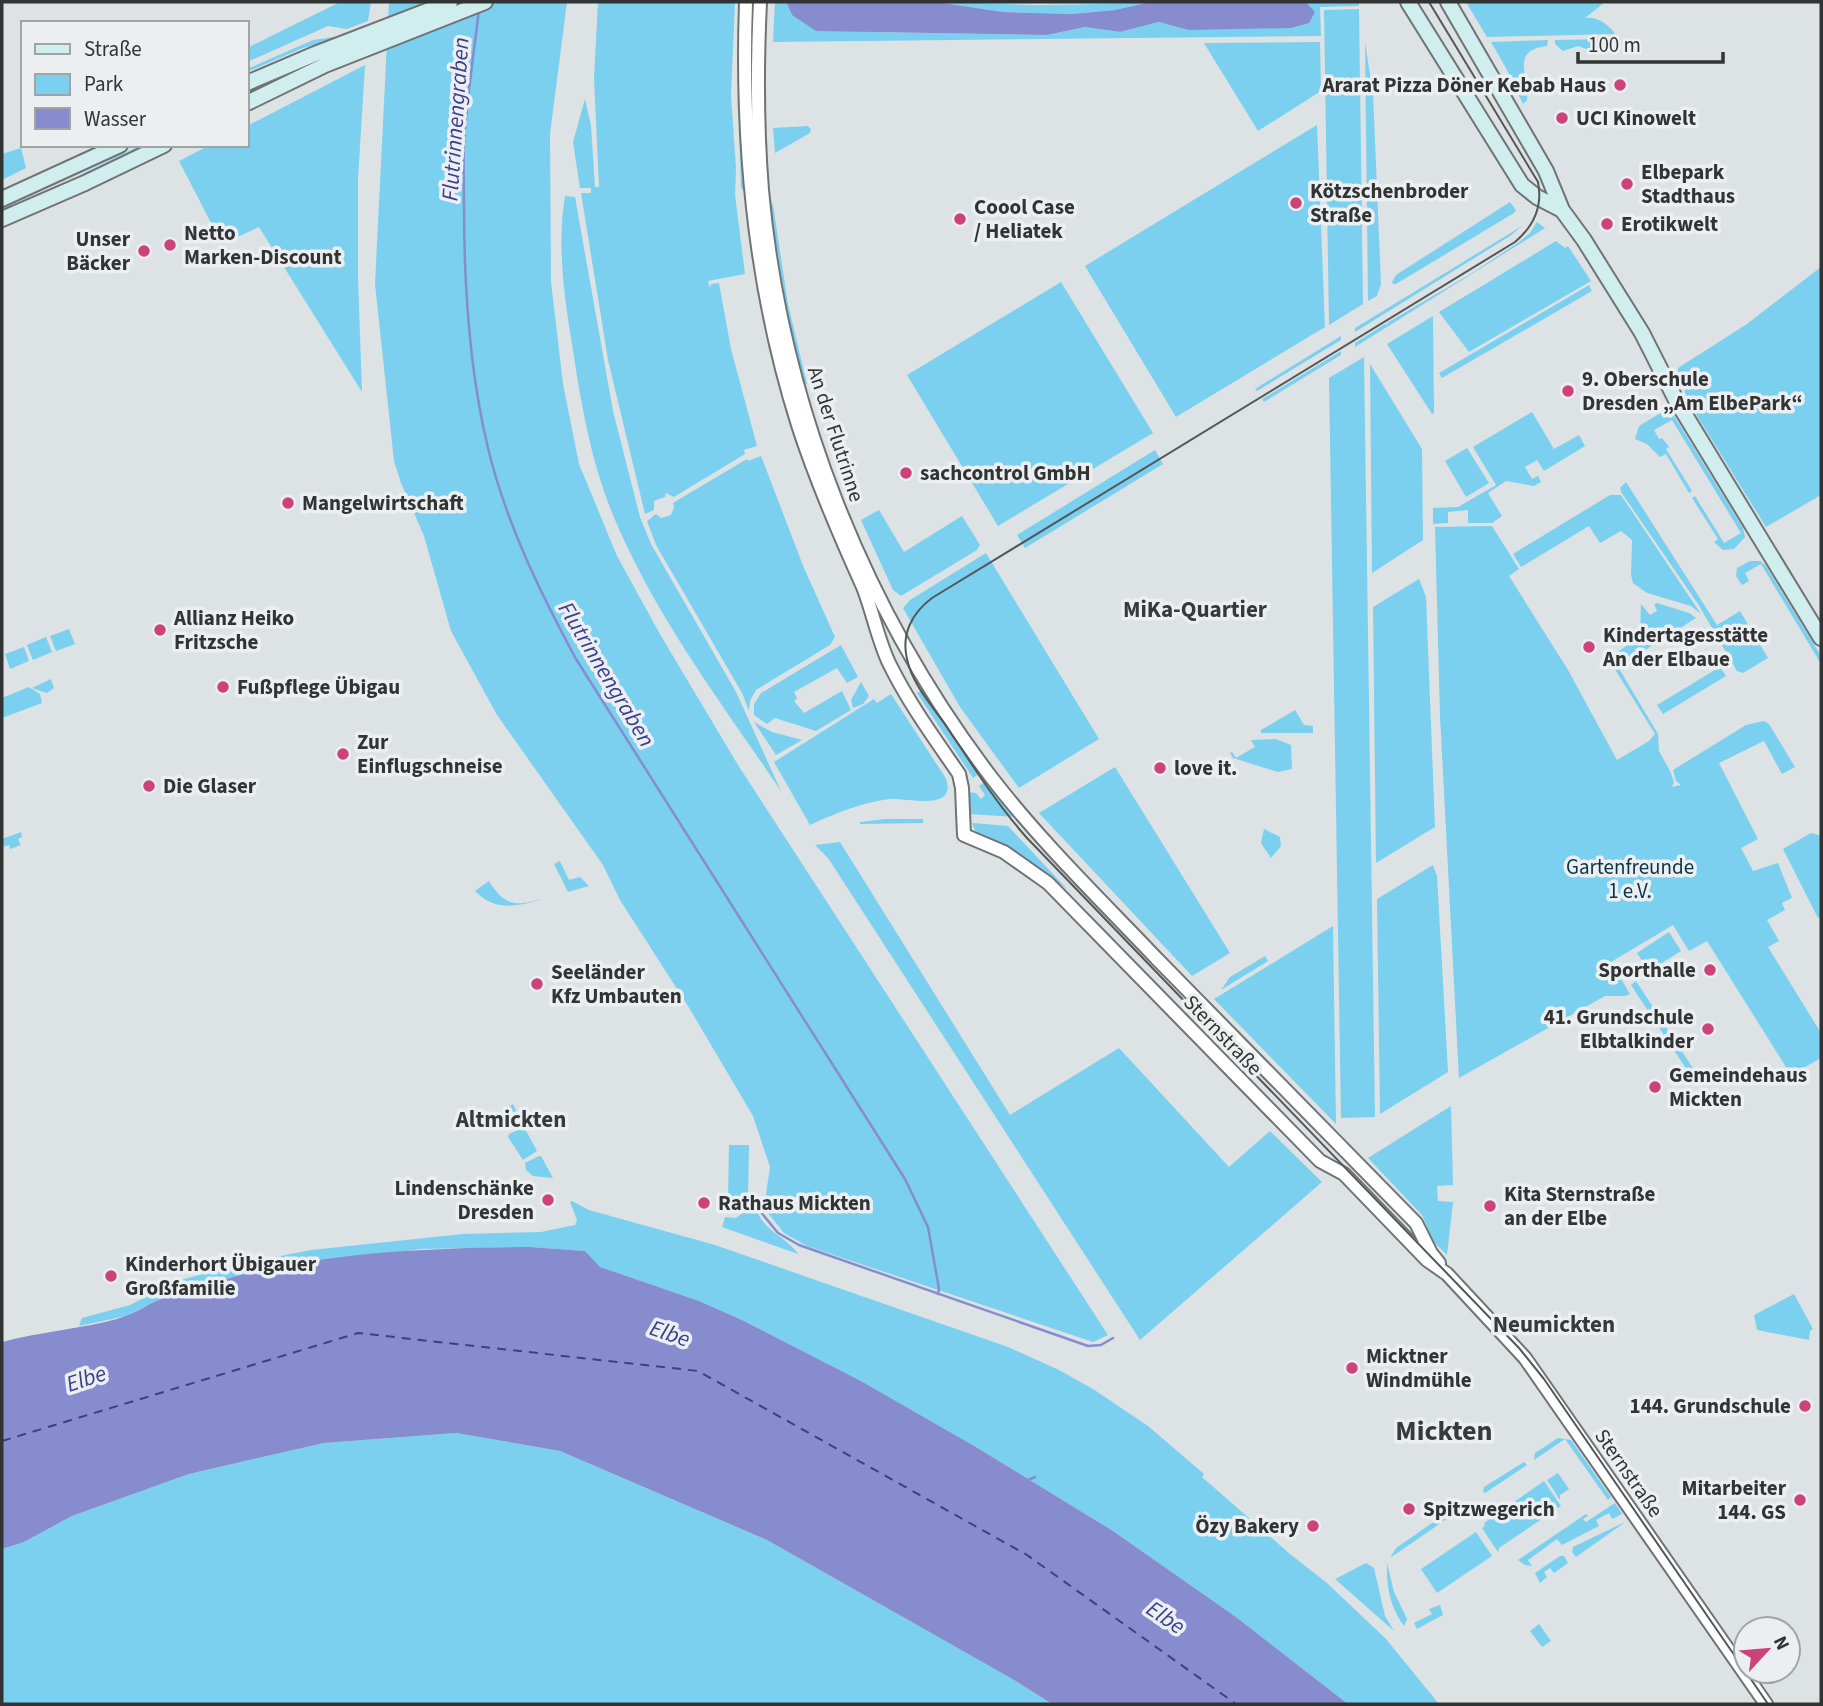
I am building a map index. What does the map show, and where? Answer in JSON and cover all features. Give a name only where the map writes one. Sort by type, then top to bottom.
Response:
[{"type":"main road","points":[[248,83],[450,2]]},
{"type":"main road","points":[[248,102],[284,83],[485,2]]},
{"type":"main road","points":[[1408,2],[1522,185],[1537,197],[1562,210]]},
{"type":"main road","points":[[1448,2],[1554,184],[1562,210],[1642,333],[1676,400],[1821,638]]},
{"type":"main road","points":[[2,200],[116,147]]},
{"type":"main road","points":[[2,219],[160,147]]},
{"type":"street","name":"An der Flutrinne","points":[[746,2],[748,149],[752,195],[770,316],[783,369],[801,435],[820,488],[876,621],[889,664],[962,782],[964,835]]},
{"type":"street","name":"An der Flutrinne","points":[[760,2],[758,78],[763,195],[785,330],[807,417],[849,533],[888,615],[957,729],[988,773],[1033,826]]},
{"type":"street","name":"Sternstraße","points":[[1033,826],[1193,995],[1416,1223],[1431,1253],[1447,1274],[1536,1373],[1766,1704]]},
{"type":"street","name":"Sternstraße","points":[[964,835],[1004,852],[1048,883],[1320,1161],[1344,1174],[1427,1260],[1447,1274]]},
{"type":"street","points":[[1173,1011],[1193,995]]},
{"type":"green space","points":[[340,2],[371,2],[368,21],[347,29],[328,26],[248,62],[248,48]]},
{"type":"green space","points":[[389,2],[567,2],[550,134],[551,282],[563,384],[579,464],[617,556],[738,765],[1108,1335],[1093,1342],[807,1246],[784,1233],[764,1208],[770,1167],[753,1116],[688,1006],[620,900],[603,865],[497,715],[451,631],[424,536],[394,461],[375,284]]},
{"type":"green space","points":[[598,2],[735,2],[731,95],[735,195],[745,274],[708,281],[710,288],[711,284],[719,283],[731,349],[757,446],[744,450],[745,454],[674,497],[666,493],[665,497],[654,501],[654,510],[645,514],[608,360],[581,193],[591,193],[591,188],[580,188],[573,142],[585,99],[591,126],[595,187],[599,187],[594,78]]},
{"type":"green space","points":[[741,2],[745,191],[741,188],[738,92]]},
{"type":"green space","points":[[775,2],[786,2],[792,15],[870,32],[1047,35],[1085,27],[1120,32],[1159,22],[1188,30],[1315,12],[1306,2],[1359,2],[1359,6],[1320,7],[1321,36],[773,42]]},
{"type":"green space","points":[[937,2],[1045,5],[1187,2],[1146,3],[1115,10],[1072,14],[1003,12]]},
{"type":"green space","points":[[1466,2],[1605,2],[1585,18],[1602,22],[1615,34],[1487,37]]},
{"type":"green space","points":[[1359,9],[1363,304],[1329,325],[1324,10]]},
{"type":"green space","points":[[348,35],[303,48],[248,72],[248,69],[313,40]]},
{"type":"green space","points":[[1615,39],[1609,48],[1598,53],[1578,46],[1563,51],[1555,44],[1555,40]]},
{"type":"green space","points":[[1548,40],[1547,46],[1528,53],[1525,59],[1527,100],[1523,104],[1491,42]]},
{"type":"green space","points":[[1320,42],[1321,91],[1258,131],[1204,43]]},
{"type":"green space","points":[[1365,42],[1373,94],[1381,284],[1377,296],[1368,301]]},
{"type":"green space","points":[[365,65],[358,179],[362,392],[259,227],[222,244],[179,161],[206,147],[248,147],[248,125]]},
{"type":"green space","points":[[1317,125],[1325,327],[1176,417],[1085,266]]},
{"type":"green space","points":[[808,126],[810,133],[775,153],[773,128]]},
{"type":"green space","points":[[137,147],[147,147],[82,180],[80,175]]},
{"type":"green space","points":[[21,148],[26,168],[2,180],[2,154]]},
{"type":"green space","points":[[565,196],[575,197],[613,411],[640,517],[651,544],[736,692],[781,791],[673,631],[635,564],[602,484],[589,438],[566,307],[562,270]]},
{"type":"green space","points":[[768,199],[773,205],[788,304],[807,384],[803,385],[771,213],[768,210]]},
{"type":"green space","points":[[1510,202],[1516,210],[1514,213],[1393,284],[1396,275]]},
{"type":"green space","points":[[1537,222],[1545,228],[1355,347],[1355,343],[1519,242],[1530,233]]},
{"type":"green space","points":[[1522,226],[1510,236],[1355,332],[1355,328]]},
{"type":"green space","points":[[1556,241],[1565,248],[1568,246],[1591,281],[1469,352],[1439,312]]},
{"type":"green space","points":[[1821,267],[1821,495],[1766,527],[1686,398],[1678,368],[1747,324]]},
{"type":"green space","points":[[1061,282],[1153,433],[998,526],[907,375]]},
{"type":"green space","points":[[1589,285],[1592,291],[1442,378],[1439,373]]},
{"type":"green space","points":[[1433,316],[1434,413],[1432,414],[1387,344]]},
{"type":"green space","points":[[1341,336],[1341,340],[1257,391],[1255,389]]},
{"type":"green space","points":[[1341,351],[1341,355],[1264,402],[1262,399]]},
{"type":"green space","points":[[1364,357],[1375,1117],[1341,1118],[1329,378]]},
{"type":"green space","points":[[1370,364],[1422,449],[1423,540],[1372,573]]},
{"type":"green space","points":[[1664,411],[1668,417],[1673,414],[1743,528],[1745,537],[1734,549],[1723,550],[1714,542],[1718,539],[1692,498],[1695,496],[1724,543],[1741,533],[1672,420],[1654,430],[1659,439],[1662,438],[1669,447],[1666,449],[1692,491],[1689,493],[1666,454],[1660,457],[1647,444],[1635,439],[1639,426]]},
{"type":"green space","points":[[1532,412],[1554,449],[1579,435],[1585,446],[1544,471],[1537,460],[1525,467],[1532,479],[1538,476],[1541,482],[1534,486],[1506,481],[1488,493],[1502,516],[1492,523],[1468,523],[1468,510],[1448,512],[1448,523],[1433,524],[1433,508],[1458,507],[1496,485],[1473,447]]},
{"type":"green space","points":[[1467,448],[1489,483],[1466,497],[1445,461]]},
{"type":"green space","points":[[1155,450],[1163,464],[1025,548],[1017,535]]},
{"type":"green space","points":[[761,456],[804,568],[835,637],[830,645],[756,690],[750,701],[749,711],[742,693],[656,545],[647,521],[656,514],[661,518],[671,515],[673,503],[747,459],[748,461]]},
{"type":"green space","points":[[1626,482],[1717,625],[1740,611],[1768,658],[1743,673],[1737,671],[1698,604],[1621,492],[1620,488]]},
{"type":"green space","points":[[1610,495],[1621,495],[1701,614],[1691,606],[1647,593],[1633,583],[1632,540],[1621,531],[1600,543],[1589,526],[1521,567],[1513,554]]},
{"type":"green space","points":[[879,510],[904,552],[962,516],[980,545],[977,550],[901,596],[893,590],[861,520]]},
{"type":"green space","name":"Gartenfreunde 1 e.V.","points":[[1492,526],[1519,569],[1509,576],[1568,670],[1617,760],[1649,741],[1655,734],[1608,658],[1640,637],[1641,604],[1650,615],[1657,611],[1654,604],[1657,603],[1689,613],[1696,618],[1618,667],[1658,734],[1659,751],[1674,782],[1672,787],[1681,785],[1676,781],[1673,770],[1746,725],[1764,721],[1769,724],[1795,767],[1782,774],[1764,741],[1719,763],[1758,839],[1741,848],[1753,871],[1778,863],[1792,898],[1782,903],[1785,910],[1767,920],[1779,941],[1768,947],[1821,1033],[1821,1058],[1791,1075],[1707,941],[1689,951],[1673,925],[1611,962],[1630,994],[1605,996],[1459,1078],[1440,716],[1435,527]]},
{"type":"green space","points":[[986,553],[1099,739],[1019,788],[960,707],[903,608],[910,600]]},
{"type":"green space","points":[[1750,561],[1760,561],[1766,566],[1821,656],[1821,664],[1761,564],[1745,573],[1749,581],[1742,585],[1736,576],[1737,568]]},
{"type":"green space","points":[[1419,579],[1426,597],[1435,827],[1376,863],[1373,607]]},
{"type":"green space","points":[[69,629],[75,644],[56,651],[50,636]]},
{"type":"green space","points":[[46,637],[52,652],[33,660],[27,645]]},
{"type":"green space","points":[[841,645],[858,677],[847,683],[837,668],[794,692],[797,698],[794,701],[804,713],[842,691],[851,710],[816,731],[775,718],[767,724],[754,715],[754,704],[761,693]]},
{"type":"green space","points":[[24,647],[29,661],[10,669],[5,654]]},
{"type":"green space","points":[[1720,667],[1726,676],[1663,714],[1657,705]]},
{"type":"green space","points":[[51,679],[54,688],[47,693],[32,688]]},
{"type":"green space","points":[[861,682],[869,696],[863,704],[853,708],[851,700]]},
{"type":"green space","points":[[29,687],[40,694],[42,703],[2,718],[2,698]]},
{"type":"green space","points":[[924,689],[980,773],[973,778],[917,693]]},
{"type":"green space","points":[[891,694],[945,777],[947,792],[943,797],[932,801],[879,801],[849,809],[810,825],[774,762],[874,699],[877,703]]},
{"type":"green space","points":[[1295,710],[1304,725],[1313,726],[1313,733],[1261,733],[1261,730]]},
{"type":"green space","points":[[754,722],[772,732],[802,740],[776,755]]},
{"type":"green space","points":[[1276,739],[1291,745],[1292,769],[1278,772],[1233,758],[1230,753],[1236,758],[1255,747],[1251,740]]},
{"type":"green space","points":[[1115,767],[1230,953],[1192,976],[1039,813]]},
{"type":"green space","points":[[989,778],[1017,817],[968,814],[968,792],[976,793],[981,799],[985,795],[979,786]]},
{"type":"green space","points":[[886,819],[923,819],[923,823],[860,824]]},
{"type":"green space","points":[[972,823],[1008,826],[1067,889],[1022,856],[976,832]]},
{"type":"green space","points":[[1264,829],[1280,837],[1281,846],[1271,858],[1261,843]]},
{"type":"green space","points":[[21,832],[22,837],[18,839],[21,845],[10,849],[9,845],[2,847],[2,839]]},
{"type":"green space","points":[[1811,833],[1821,836],[1821,916],[1818,918],[1783,849]]},
{"type":"green space","points":[[840,842],[1010,1115],[1119,1048],[1229,1167],[1270,1131],[1322,1182],[1140,1340],[828,858],[815,845]]},
{"type":"green space","points":[[560,861],[569,880],[580,877],[589,886],[568,892],[554,864]]},
{"type":"green space","points":[[1433,865],[1437,876],[1448,1072],[1380,1114],[1377,899]]},
{"type":"green space","points":[[489,881],[507,900],[526,903],[500,905],[483,898],[475,891]]},
{"type":"green space","points":[[1333,926],[1336,1124],[1214,999]]},
{"type":"green space","points":[[1669,932],[1681,951],[1649,971],[1637,953]]},
{"type":"green space","points":[[1265,956],[1268,961],[1221,990],[1230,977]]},
{"type":"green space","points":[[1636,981],[1696,1073],[1691,1076],[1631,985]]},
{"type":"green space","points":[[513,1104],[522,1123],[505,1130],[500,1113]]},
{"type":"green space","points":[[1451,1106],[1453,1185],[1437,1186],[1438,1201],[1453,1202],[1447,1255],[1433,1241],[1422,1215],[1368,1158]]},
{"type":"green space","points":[[524,1127],[537,1151],[523,1160],[508,1137]]},
{"type":"green space","points":[[729,1145],[749,1145],[748,1197],[728,1197]]},
{"type":"green space","points":[[539,1156],[553,1178],[533,1176],[526,1170],[525,1163]]},
{"type":"green space","points":[[570,1202],[589,1210],[715,1245],[1008,1347],[1093,1389],[1148,1426],[1204,1474],[1202,1477],[1327,1583],[1386,1639],[1439,1704],[1348,1704],[1236,1617],[1113,1531],[976,1447],[861,1381],[742,1320],[699,1301],[599,1267],[585,1251],[530,1247],[421,1249],[303,1264],[224,1279],[165,1297],[126,1316],[79,1326],[82,1318],[130,1305],[174,1282],[235,1265],[311,1250],[463,1234],[541,1232],[575,1225],[577,1220]]},
{"type":"green space","points":[[756,1203],[762,1220],[798,1254],[722,1227],[725,1217],[736,1218]]},
{"type":"green space","points":[[1794,1294],[1813,1329],[1810,1331],[1809,1340],[1757,1330],[1754,1315]]},
{"type":"green space","points":[[456,1433],[560,1451],[767,1540],[1052,1704],[2,1704],[2,1549],[24,1542],[72,1516],[189,1474],[324,1443]]},
{"type":"green space","points":[[1558,1438],[1565,1439],[1534,1460],[1535,1453]]},
{"type":"green space","points":[[1565,1439],[1571,1440],[1611,1497],[1608,1500]]},
{"type":"green space","points":[[1524,1462],[1527,1465],[1483,1492],[1484,1487]]},
{"type":"green space","points":[[1558,1473],[1569,1489],[1560,1495],[1560,1500],[1547,1480]]},
{"type":"green space","points":[[1544,1481],[1561,1506],[1499,1548],[1498,1552],[1482,1528],[1484,1523]]},
{"type":"green space","points":[[1461,1503],[1467,1505],[1390,1558],[1396,1548]]},
{"type":"green space","points":[[1615,1503],[1622,1514],[1612,1519],[1609,1513],[1596,1520],[1599,1526],[1562,1545],[1557,1539],[1528,1560],[1532,1566],[1518,1560],[1586,1514],[1588,1516],[1583,1519],[1586,1522]]},
{"type":"green space","points":[[1624,1523],[1576,1557],[1572,1552],[1573,1547]]},
{"type":"green space","points":[[1476,1532],[1492,1556],[1437,1593],[1421,1569]]},
{"type":"green space","points":[[1564,1556],[1568,1563],[1554,1573],[1550,1568],[1544,1572],[1547,1577],[1540,1583],[1535,1573]]},
{"type":"green space","points":[[1366,1563],[1374,1568],[1385,1616],[1394,1631],[1335,1579]]},
{"type":"green space","points":[[1387,1563],[1394,1592],[1407,1619],[1404,1626],[1390,1596]]},
{"type":"green space","points":[[1440,1605],[1443,1615],[1417,1629],[1414,1623],[1432,1614],[1429,1609]]},
{"type":"green space","points":[[1539,1624],[1551,1641],[1542,1647],[1530,1631]]},
{"type":"water","points":[[786,2],[937,2],[1003,12],[1072,14],[1115,10],[1146,3],[1306,2],[1315,12],[1309,23],[1291,28],[1188,30],[1159,22],[1120,32],[1085,27],[1047,35],[816,31],[792,15]]},
{"type":"water","name":"Elbe","points":[[530,1247],[585,1251],[600,1267],[699,1301],[861,1381],[976,1447],[1113,1531],[1236,1617],[1348,1704],[1052,1704],[767,1540],[560,1451],[456,1433],[324,1443],[189,1474],[72,1516],[24,1542],[2,1549],[2,1342],[117,1319],[186,1290],[299,1263],[414,1250]]},
{"type":"waterway","name":"Flutrinnengraben","points":[[479,9],[464,141],[467,297],[476,389],[488,448],[504,503],[537,583],[576,659],[905,1179],[928,1227],[938,1294]]},
{"type":"waterway","points":[[760,1211],[778,1233],[799,1245],[1088,1346],[1101,1345],[1113,1338]]},
{"type":"waterway","points":[[1028,1480],[1035,1477]]},
{"type":"ferry route","points":[[2,1441],[358,1333],[698,1371],[1027,1555],[1236,1704]]},
{"type":"tram line","points":[[1429,2],[1538,182],[1538,208],[1532,223],[1515,242],[932,598],[919,610],[910,625],[906,641],[907,659],[913,677],[923,693],[994,797],[1027,838],[1519,1348],[1544,1379],[1768,1704]]},
{"type":"place","name":"Ararat Pizza Döner Kebab Haus","points":[[1620,85]]},
{"type":"place","name":"UCI Kinowelt","points":[[1562,118]]},
{"type":"place","name":"Elbepark Stadthaus","points":[[1627,184]]},
{"type":"place","name":"Kötzschenbroder Straße","points":[[1296,203]]},
{"type":"place","name":"Coool Case / Heliatek","points":[[960,219]]},
{"type":"place","name":"Erotikwelt","points":[[1607,224]]},
{"type":"place","name":"Netto Marken-Discount","points":[[170,245]]},
{"type":"place","name":"Unser Bäcker","points":[[144,251]]},
{"type":"place","name":"9. Oberschule Dresden „Am ElbePark“","points":[[1568,391]]},
{"type":"place","name":"sachcontrol GmbH","points":[[906,473]]},
{"type":"place","name":"Mangelwirtschaft","points":[[288,503]]},
{"type":"place","name":"Allianz Heiko Fritzsche","points":[[160,630]]},
{"type":"place","name":"Kindertagesstätte An der Elbaue","points":[[1589,647]]},
{"type":"place","name":"Fußpflege Übigau","points":[[223,687]]},
{"type":"place","name":"Zur Einflugschneise","points":[[343,754]]},
{"type":"place","name":"love it.","points":[[1160,768]]},
{"type":"place","name":"Die Glaser","points":[[149,786]]},
{"type":"place","name":"Sporthalle","points":[[1710,970]]},
{"type":"place","name":"Seeländer Kfz Umbauten","points":[[537,984]]},
{"type":"place","name":"41. Grundschule Elbtalkinder","points":[[1708,1029]]},
{"type":"place","name":"Gemeindehaus Mickten","points":[[1655,1087]]},
{"type":"place","name":"Lindenschänke Dresden","points":[[548,1200]]},
{"type":"place","name":"Rathaus Mickten","points":[[704,1203]]},
{"type":"place","name":"Kita Sternstraße an der Elbe","points":[[1490,1206]]},
{"type":"place","name":"Kinderhort Übigauer Großfamilie","points":[[111,1276]]},
{"type":"place","name":"Micktner Windmühle","points":[[1352,1368]]},
{"type":"place","name":"144. Grundschule","points":[[1805,1406]]},
{"type":"place","name":"Mitarbeiter 144. GS","points":[[1800,1500]]},
{"type":"place","name":"Spitzwegerich","points":[[1409,1509]]},
{"type":"place","name":"Özy Bakery","points":[[1313,1526]]},
{"type":"district","name":"MiKa-Quartier","points":[[1195,609]]},
{"type":"district","name":"Altmickten","points":[[511,1119]]},
{"type":"district","name":"Neumickten","points":[[1554,1324]]},
{"type":"district","name":"Mickten","points":[[1444,1430]]}]
